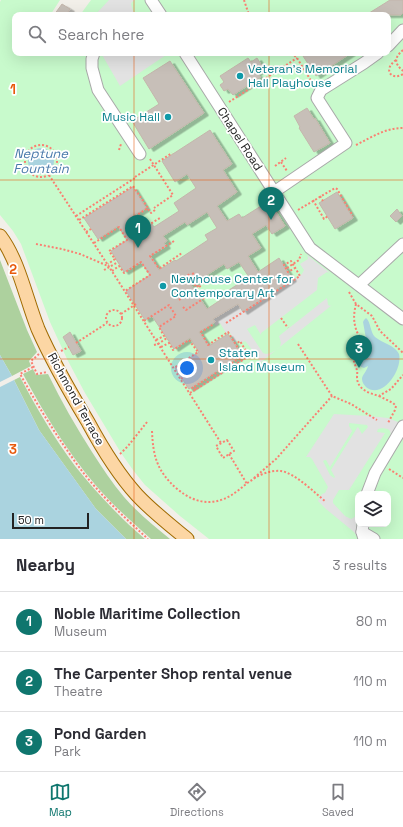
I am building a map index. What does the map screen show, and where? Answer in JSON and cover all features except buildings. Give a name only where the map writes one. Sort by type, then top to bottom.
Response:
[{"type":"main road","name":"Richmond Terrace","points":[[0,236],[12,256],[42,339],[103,448],[121,475],[138,496],[187,539]]},
{"type":"lane","points":[[151,0],[156,12]]},
{"type":"lane","points":[[391,43],[403,30]]},
{"type":"lane","points":[[93,56],[92,68],[98,90],[143,154]]},
{"type":"lane","name":"Chapel Road","points":[[187,56],[310,248],[403,318]]},
{"type":"lane","points":[[274,192],[346,143],[317,98],[321,90],[374,56]]},
{"type":"lane","points":[[359,285],[403,244]]},
{"type":"lane","points":[[368,491],[375,473],[403,426]]},
{"type":"lane","points":[[363,532],[374,539]]},
{"type":"path","points":[[244,0],[248,12]]},
{"type":"path","points":[[403,50],[390,66],[389,71],[391,74],[399,77],[403,74]]},
{"type":"path","points":[[220,108],[297,58],[310,79],[317,98]]},
{"type":"path","points":[[396,60],[398,66],[403,70]]},
{"type":"path","points":[[346,143],[354,146],[387,130],[403,128]]},
{"type":"path","points":[[44,145],[53,151],[57,161],[54,171],[50,175],[39,178],[29,173],[24,164],[24,158],[29,149],[34,146],[44,145]]},
{"type":"path","points":[[76,216],[172,153]]},
{"type":"path","points":[[78,220],[133,186],[151,213],[154,209],[173,196],[154,165],[143,154]]},
{"type":"path","points":[[275,166],[286,158]]},
{"type":"path","points":[[50,175],[78,220],[135,304],[158,344],[222,443]]},
{"type":"path","points":[[289,215],[333,188],[336,188],[353,216]]},
{"type":"path","points":[[320,196],[323,201]]},
{"type":"path","points":[[105,197],[108,201]]},
{"type":"path","points":[[313,200],[324,219],[328,216]]},
{"type":"path","points":[[148,208],[129,220],[137,232],[160,218]]},
{"type":"path","points":[[153,222],[155,226]]},
{"type":"path","points":[[94,243],[119,227],[127,240],[109,251],[115,259],[107,264]]},
{"type":"path","points":[[86,232],[91,228]]},
{"type":"path","points":[[174,241],[150,256],[158,268],[160,268],[182,254]]},
{"type":"path","points":[[36,244],[80,254],[109,267]]},
{"type":"path","points":[[287,269],[299,260],[301,252]]},
{"type":"path","points":[[226,323],[300,276],[291,261],[284,265],[288,272],[295,268]]},
{"type":"path","points":[[104,270],[118,262]]},
{"type":"path","points":[[112,271],[120,266],[124,273],[141,262],[150,275],[125,291]]},
{"type":"path","points":[[188,274],[196,287],[198,286],[191,275],[194,272]]},
{"type":"path","points":[[179,300],[202,285]]},
{"type":"path","points":[[183,307],[186,310],[212,291]]},
{"type":"path","points":[[349,292],[356,304],[372,316],[380,331],[403,353]]},
{"type":"path","points":[[121,314],[135,304]]},
{"type":"path","points":[[356,304],[354,322],[361,342],[353,360],[357,372],[358,384],[361,389],[366,392],[379,396],[396,406],[388,423]]},
{"type":"path","points":[[144,321],[169,305],[173,311],[176,316],[159,327],[164,336],[156,340]]},
{"type":"path","points":[[114,310],[121,314],[122,321],[118,325],[113,326],[108,324],[105,317],[107,312],[114,310]]},
{"type":"path","points":[[281,318],[288,328]]},
{"type":"path","points":[[76,343],[107,322]]},
{"type":"path","points":[[190,393],[209,378],[243,356],[228,332],[208,345],[201,332],[214,324]]},
{"type":"path","points":[[154,345],[167,338]]},
{"type":"path","points":[[161,347],[169,342],[173,350],[189,340],[198,352],[174,368]]},
{"type":"path","points":[[209,378],[250,356],[240,341],[236,344]]},
{"type":"path","points":[[298,344],[332,396],[351,404],[377,420]]},
{"type":"path","points":[[61,352],[69,347]]},
{"type":"path","points":[[39,354],[30,362],[37,374],[48,372]]},
{"type":"path","points":[[33,367],[20,374],[47,420],[79,468],[107,500],[148,539]]},
{"type":"path","points":[[379,396],[391,389],[403,375]]},
{"type":"path","points":[[181,379],[185,376]]},
{"type":"path","points":[[192,387],[195,390]]},
{"type":"path","points":[[152,431],[153,448],[157,461],[166,478],[177,489],[189,497],[206,503],[216,502],[232,495],[276,459],[332,396]]},
{"type":"path","points":[[120,454],[147,422]]},
{"type":"path","points":[[227,440],[234,451],[229,454],[223,458],[216,446],[227,440]]},
{"type":"path","points":[[229,454],[247,484]]},
{"type":"path","points":[[386,467],[403,478]]},
{"type":"path","points":[[252,480],[270,472],[281,471],[291,475],[306,485],[326,502]]},
{"type":"green space","points":[[1,0],[60,0],[52,12],[12,12],[12,56],[391,56],[391,12],[82,12],[91,0],[403,0],[403,539],[209,539],[145,485],[121,453],[85,393],[67,359],[50,322],[21,244],[0,215]]},
{"type":"green space","points":[[0,260],[37,352],[29,361],[31,366],[12,376],[0,355]]},
{"type":"green space","points":[[33,369],[36,375],[48,374],[80,433],[120,492],[140,514],[170,539],[151,539],[111,502],[85,473],[62,441],[23,374]]},
{"type":"green space","points":[[20,377],[32,400],[75,466],[108,504],[145,539],[126,539],[96,509],[39,430],[14,380]]},
{"type":"shaded area","points":[[109,0],[135,0],[131,4],[134,12],[98,12]]},
{"type":"shaded area","points":[[103,56],[165,56],[120,86]]},
{"type":"shaded area","points":[[307,255],[330,273],[327,272],[318,278],[317,290],[261,333],[261,335],[255,325],[247,329],[263,353],[271,353],[276,350],[260,363],[259,359],[245,341],[241,343],[239,340],[235,342],[229,331],[226,333],[220,323],[216,326],[213,319],[238,304],[243,311],[302,274],[304,270],[300,264],[308,259]]},
{"type":"shaded area","points":[[327,298],[328,305],[332,305],[280,347],[281,343],[279,336]]},
{"type":"shaded area","points":[[334,414],[388,418],[401,422],[391,436],[388,429],[378,429],[377,432],[385,433],[349,490],[339,490],[333,500],[333,503],[345,516],[351,519],[355,516],[356,535],[318,501],[328,487],[310,457],[306,457]],"holes":[[[349,423],[367,425],[368,427],[362,434],[358,427],[357,428],[331,470],[335,477],[334,478],[330,475],[323,461],[326,460],[330,467],[352,431]]]},
{"type":"water","name":"Neptune Fountain","points":[[41,148],[50,152],[54,161],[50,170],[41,174],[32,170],[28,161],[32,152]]},
{"type":"water","points":[[366,318],[375,337],[395,348],[399,354],[398,368],[395,375],[385,386],[378,390],[372,390],[366,387],[362,381],[362,377],[368,366],[364,368],[358,365],[355,359],[358,353],[367,344],[363,322]]},
{"type":"water","points":[[0,355],[12,376],[0,382]]},
{"type":"water","points":[[14,380],[39,430],[96,509],[126,539],[0,539],[0,387]]},
{"type":"place","name":"Veteran’s Memorial Hall Playhouse","points":[[240,76]]},
{"type":"place","name":"Music Hall","points":[[168,117]]},
{"type":"place","name":"The Carpenter Shop rental venue","points":[[271,220]]},
{"type":"place","name":"Noble Maritime Collection","points":[[138,248]]},
{"type":"place","name":"Newhouse Center for Contemporary Art","points":[[163,286]]},
{"type":"place","name":"Staten Island Museum","points":[[211,360]]},
{"type":"place","name":"Pond Garden","points":[[359,368]]}]
